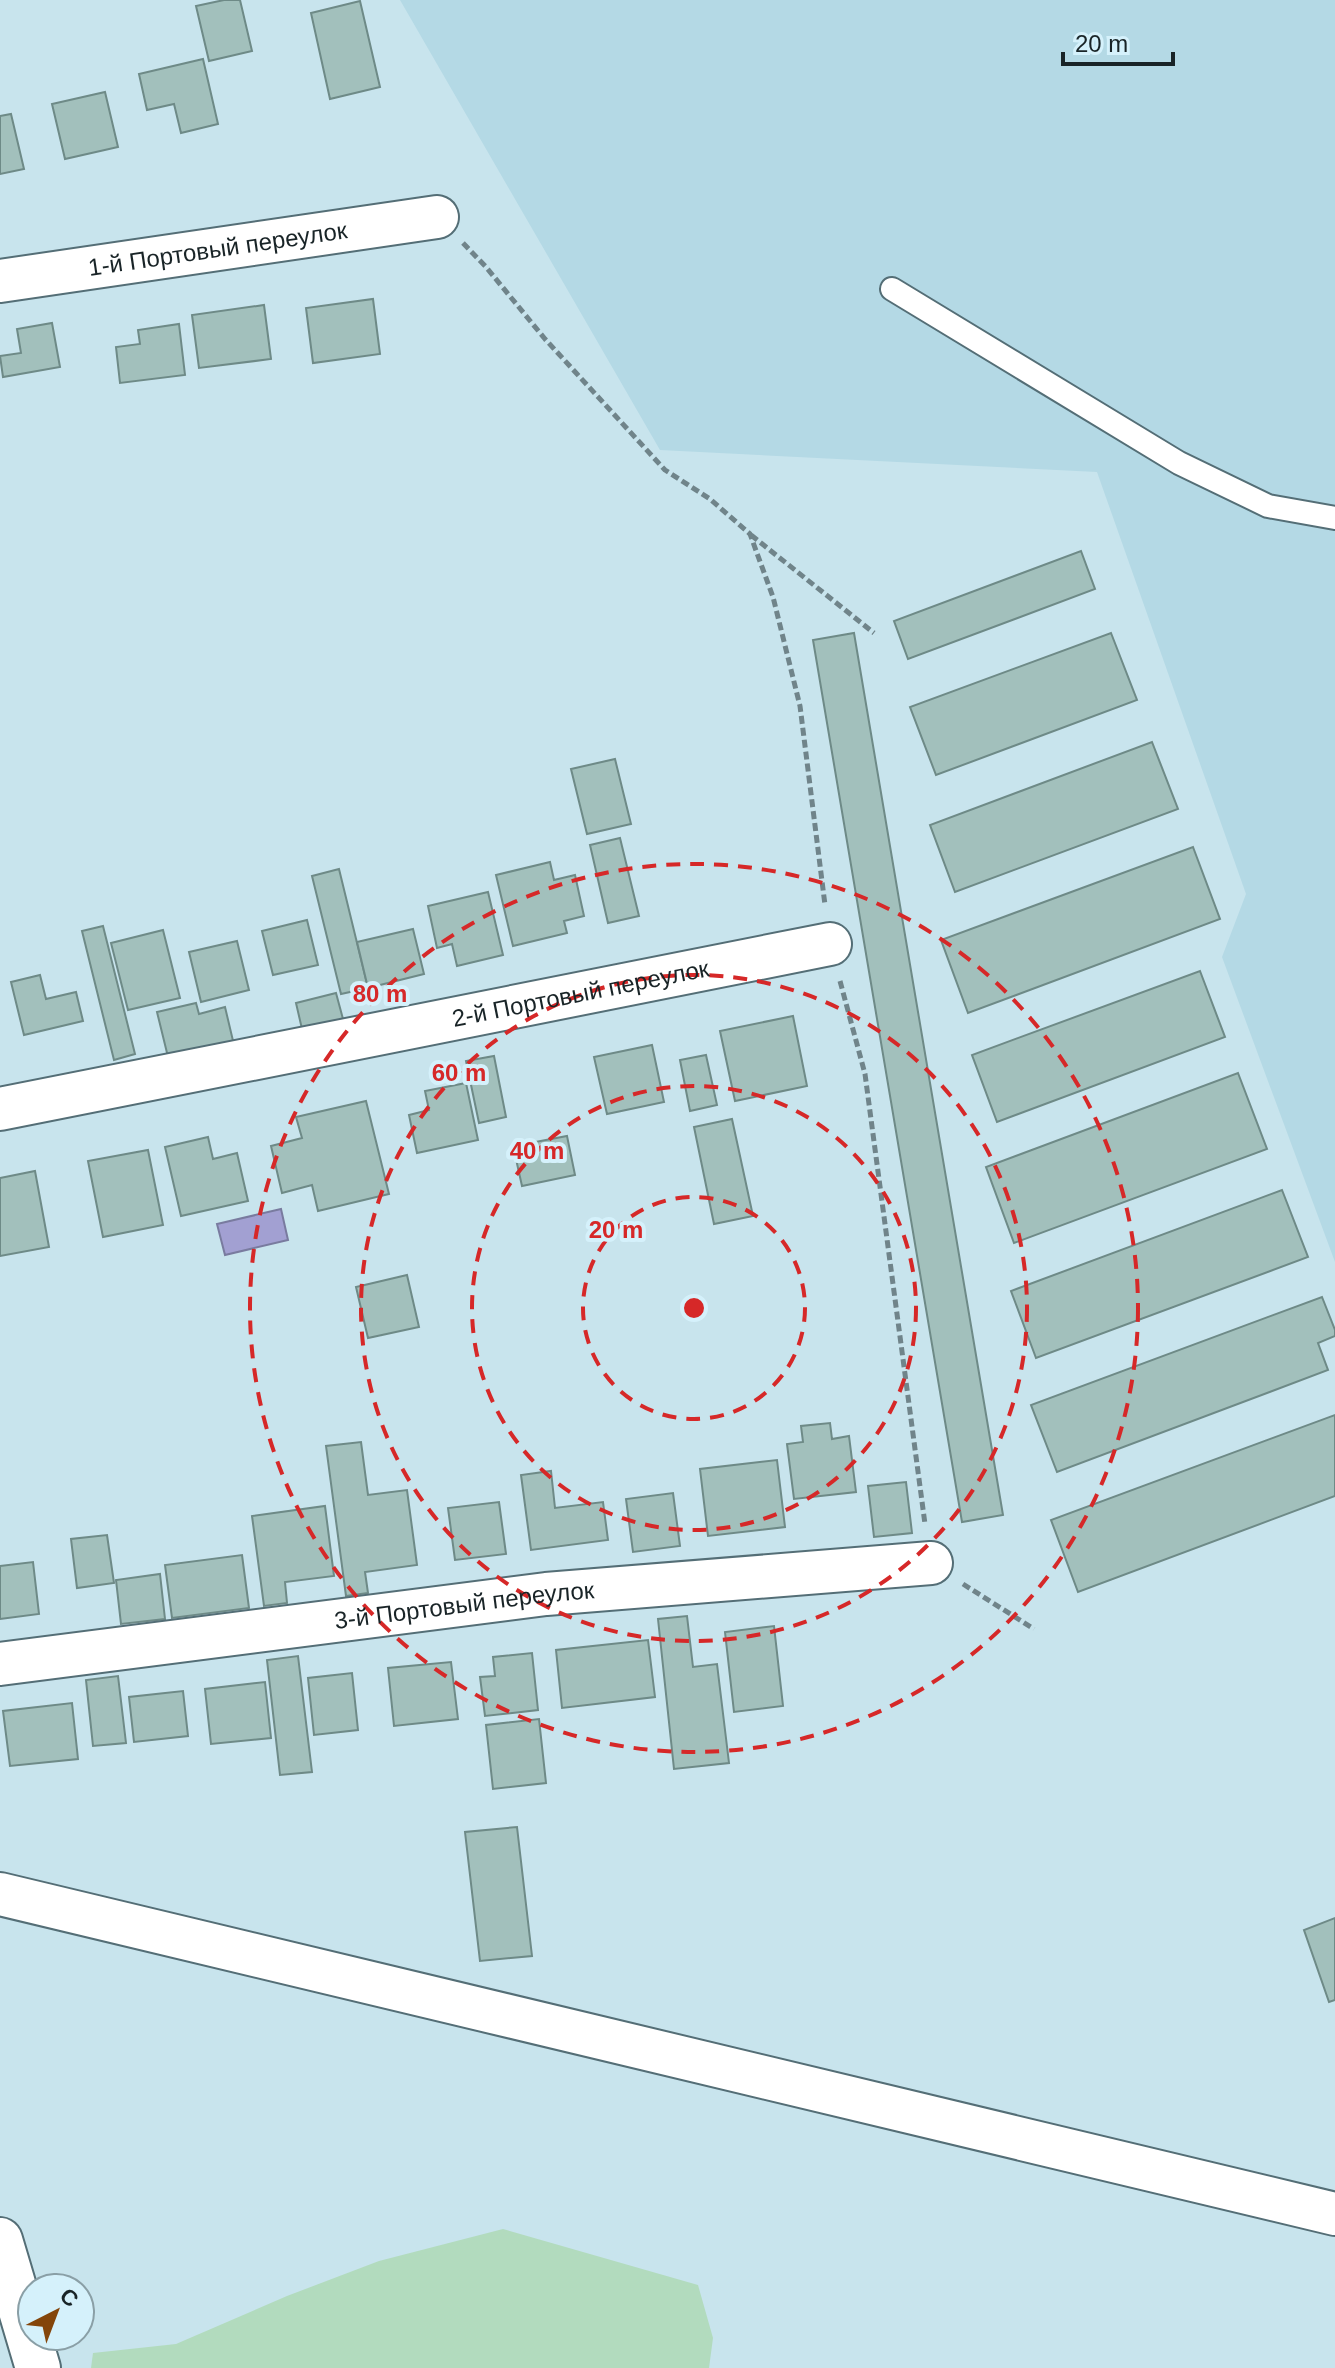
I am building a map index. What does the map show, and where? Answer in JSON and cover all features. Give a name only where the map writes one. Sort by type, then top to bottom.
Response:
[{"type":"street","name":"1-й Портовый переулок","points":[[0,281],[437,217]]},
{"type":"street","name":"2-й Портовый переулок","points":[[0,1109],[830,944]]},
{"type":"street","name":"3-й Портовый переулок","points":[[0,1664],[546,1594],[931,1563]]},
{"type":"street","points":[[0,1894],[1335,2214]]},
{"type":"street","points":[[0,2240],[38,2368]]},
{"type":"lane","points":[[892,289],[1179,463],[1268,506],[1335,518]]},
{"type":"path","points":[[437,217],[486,267],[545,339],[665,470],[710,499],[874,633]]},
{"type":"path","points":[[750,534],[773,597],[800,706],[830,944],[865,1074],[931,1563],[1034,1629]]},
{"type":"shaded area","points":[[400,0],[1335,0],[1335,1262],[1222,957],[1246,894],[1097,472],[660,450]]},
{"type":"green space","points":[[503,2229],[698,2285],[713,2338],[709,2368],[91,2368],[93,2353],[176,2344],[287,2296],[379,2261]]},
{"type":"water","points":[[281,1209],[288,1240],[225,1255],[217,1224]]},
{"type":"building","points":[[240,0],[252,51],[209,61],[196,6]]},
{"type":"building","points":[[360,1],[380,87],[330,99],[311,13]]},
{"type":"building","points":[[203,59],[218,124],[181,133],[174,104],[147,110],[139,74]]},
{"type":"building","points":[[105,92],[118,147],[65,159],[52,104]]},
{"type":"building","points":[[11,114],[24,169],[0,174],[0,116]]},
{"type":"building","points":[[373,299],[380,354],[313,363],[306,308]]},
{"type":"building","points":[[264,305],[271,359],[199,368],[192,315]]},
{"type":"building","points":[[52,323],[60,367],[3,377],[0,356],[21,353],[17,329]]},
{"type":"building","points":[[179,324],[185,375],[120,383],[116,347],[140,344],[138,330]]},
{"type":"building","points":[[1081,551],[1095,589],[908,659],[894,621]]},
{"type":"building","points":[[854,633],[1003,1515],[962,1522],[813,640]]},
{"type":"building","points":[[1111,633],[1137,700],[936,775],[910,707]]},
{"type":"building","points":[[1152,742],[1178,809],[955,892],[930,825]]},
{"type":"building","points":[[615,759],[631,824],[587,834],[571,769]]},
{"type":"building","points":[[620,838],[639,916],[608,923],[590,845]]},
{"type":"building","points":[[1193,847],[1220,919],[968,1013],[941,940]]},
{"type":"building","points":[[550,862],[554,880],[575,875],[584,916],[564,921],[567,933],[513,946],[496,875]]},
{"type":"building","points":[[339,869],[368,988],[341,994],[312,876]]},
{"type":"building","points":[[488,892],[503,955],[457,966],[452,944],[437,948],[428,906]]},
{"type":"building","points":[[307,920],[318,965],[273,975],[262,931]]},
{"type":"building","points":[[103,926],[135,1054],[114,1060],[82,931]]},
{"type":"building","points":[[413,929],[424,974],[368,988],[357,942]]},
{"type":"building","points":[[163,930],[180,998],[128,1010],[111,943]]},
{"type":"building","points":[[237,941],[249,990],[201,1002],[189,952]]},
{"type":"building","points":[[1200,971],[1225,1037],[997,1122],[972,1055]]},
{"type":"building","points":[[40,975],[46,999],[76,992],[83,1021],[24,1035],[11,982]]},
{"type":"building","points":[[336,993],[343,1019],[302,1029],[296,1003]]},
{"type":"building","points":[[196,1003],[199,1014],[225,1007],[234,1045],[169,1061],[157,1012]]},
{"type":"building","points":[[793,1016],[807,1086],[735,1101],[720,1031]]},
{"type":"building","points":[[652,1045],[664,1102],[607,1114],[594,1057]]},
{"type":"building","points":[[706,1055],[717,1105],[690,1111],[680,1060]]},
{"type":"building","points":[[494,1056],[506,1117],[479,1123],[466,1061]]},
{"type":"building","points":[[1238,1073],[1267,1149],[1014,1243],[986,1167]]},
{"type":"building","points":[[466,1083],[478,1140],[417,1153],[409,1115],[429,1110],[425,1091]]},
{"type":"building","points":[[366,1101],[389,1194],[318,1211],[312,1185],[282,1193],[271,1146],[302,1138],[296,1117]]},
{"type":"building","points":[[732,1119],[753,1216],[714,1224],[694,1127]]},
{"type":"building","points":[[567,1136],[575,1175],[522,1186],[516,1159],[533,1156],[530,1143]]},
{"type":"building","points":[[208,1137],[213,1159],[237,1153],[248,1201],[181,1216],[165,1147]]},
{"type":"building","points":[[148,1150],[163,1225],[103,1237],[88,1161]]},
{"type":"building","points":[[35,1171],[49,1247],[0,1256],[0,1178]]},
{"type":"building","points":[[1282,1190],[1308,1257],[1036,1358],[1011,1291]]},
{"type":"building","points":[[407,1275],[419,1327],[368,1338],[356,1287]]},
{"type":"building","points":[[1322,1297],[1335,1330],[1335,1336],[1318,1343],[1328,1370],[1057,1472],[1031,1405]]},
{"type":"building","points":[[1335,1415],[1335,1496],[1078,1592],[1051,1520]]},
{"type":"building","points":[[830,1423],[832,1439],[849,1436],[856,1492],[794,1499],[787,1444],[803,1442],[801,1426]]},
{"type":"building","points":[[361,1442],[368,1495],[407,1490],[417,1565],[365,1572],[368,1593],[346,1596],[326,1446]]},
{"type":"building","points":[[777,1460],[785,1527],[708,1536],[700,1469]]},
{"type":"building","points":[[551,1471],[555,1508],[603,1502],[608,1540],[531,1550],[521,1475]]},
{"type":"building","points":[[906,1482],[912,1533],[874,1537],[868,1486]]},
{"type":"building","points":[[673,1493],[680,1546],[633,1552],[626,1499]]},
{"type":"building","points":[[499,1502],[506,1554],[455,1560],[448,1508]]},
{"type":"building","points":[[325,1506],[334,1576],[285,1582],[287,1603],[264,1606],[252,1516]]},
{"type":"building","points":[[107,1535],[114,1583],[77,1588],[71,1539]]},
{"type":"building","points":[[242,1555],[249,1608],[172,1618],[165,1565]]},
{"type":"building","points":[[33,1562],[39,1614],[0,1619],[0,1566]]},
{"type":"building","points":[[160,1574],[165,1619],[121,1624],[116,1580]]},
{"type":"building","points":[[687,1616],[693,1667],[717,1664],[729,1763],[674,1769],[658,1619]]},
{"type":"building","points":[[774,1626],[783,1706],[734,1712],[725,1632]]},
{"type":"building","points":[[648,1640],[655,1697],[562,1708],[556,1650]]},
{"type":"building","points":[[532,1653],[538,1710],[485,1716],[480,1677],[495,1676],[493,1657]]},
{"type":"building","points":[[298,1656],[312,1772],[280,1775],[267,1660]]},
{"type":"building","points":[[451,1662],[458,1719],[394,1726],[388,1668]]},
{"type":"building","points":[[352,1673],[358,1730],[314,1735],[308,1678]]},
{"type":"building","points":[[118,1676],[126,1743],[93,1746],[86,1680]]},
{"type":"building","points":[[265,1682],[271,1738],[211,1744],[205,1689]]},
{"type":"building","points":[[183,1691],[188,1736],[134,1742],[129,1697]]},
{"type":"building","points":[[72,1703],[78,1759],[10,1766],[3,1711]]},
{"type":"building","points":[[539,1719],[546,1783],[493,1789],[486,1725]]},
{"type":"building","points":[[517,1827],[532,1956],[480,1961],[465,1832]]},
{"type":"building","points":[[1335,1918],[1335,2000],[1329,2002],[1304,1930]]}]
